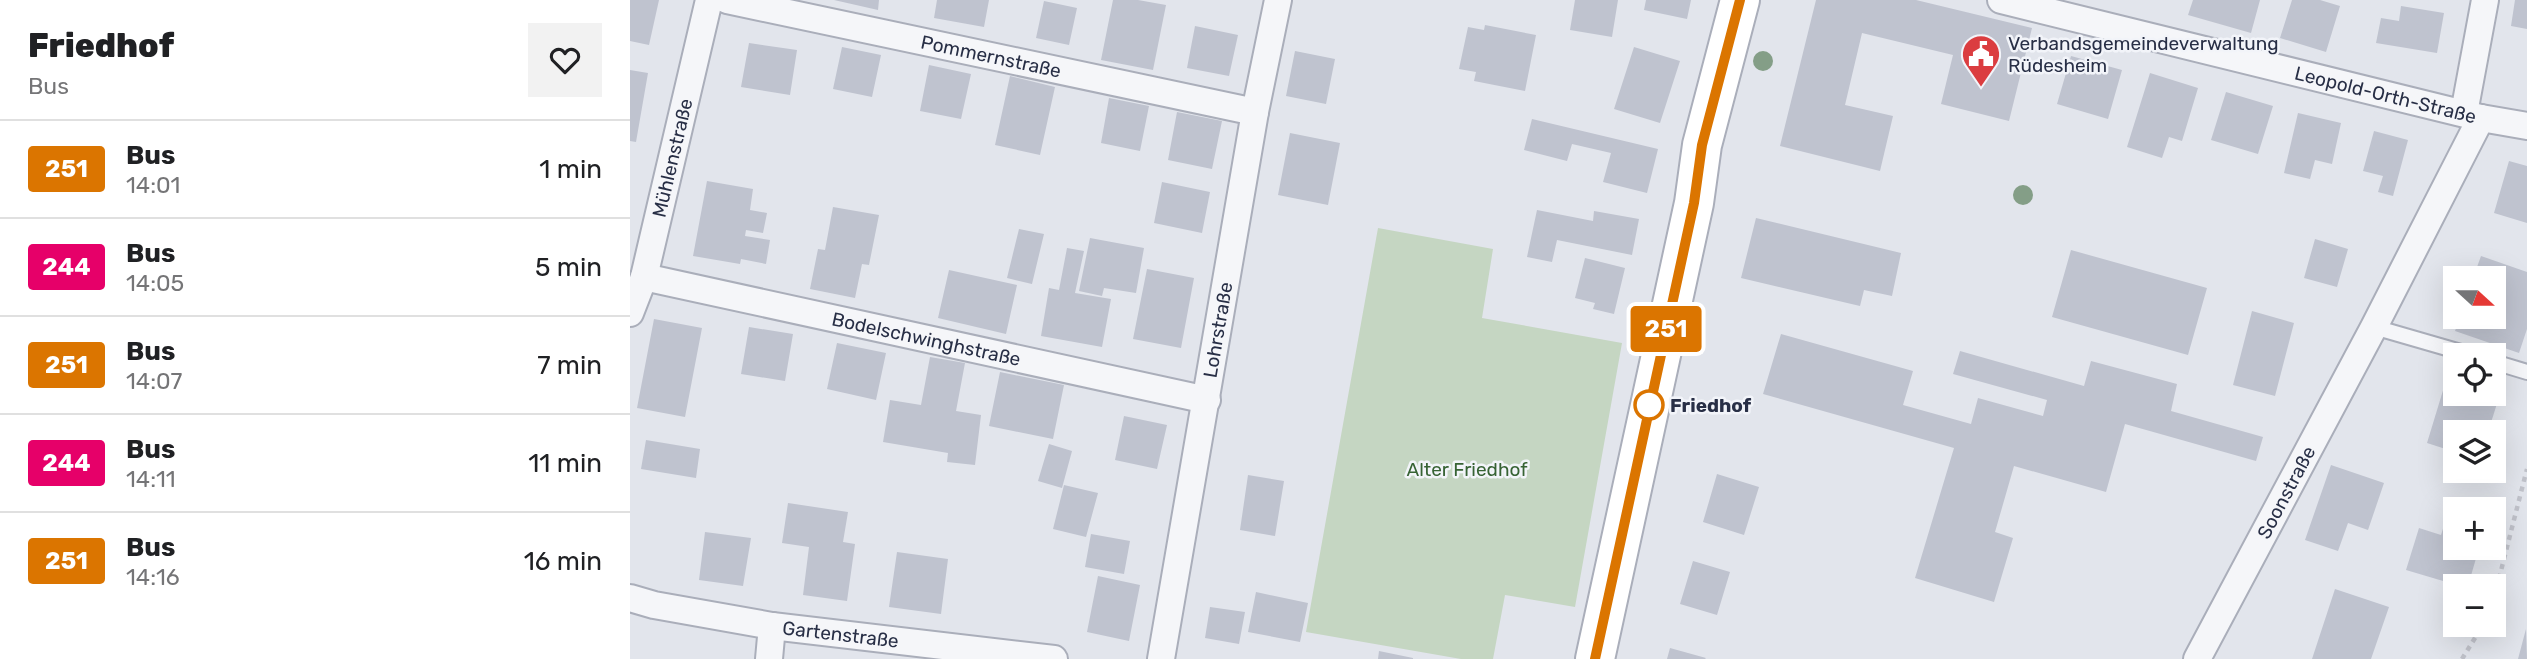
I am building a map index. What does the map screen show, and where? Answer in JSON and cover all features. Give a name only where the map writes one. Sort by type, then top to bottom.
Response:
[{"type":"street","name":"Mühlenstraße","points":[[630,313],[645,277],[709,0]]},
{"type":"street","name":"Pommernstraße","points":[[727,0],[1255,112]]},
{"type":"street","name":"Lohrstraße","points":[[1161,659],[1255,112],[1278,0]]},
{"type":"street","points":[[1595,659],[1694,203],[1702,145],[1740,0]]},
{"type":"street","name":"Leopold-Orth-Straße","points":[[2001,0],[2472,115],[2527,126]]},
{"type":"street","name":"Soonstraße","points":[[2197,659],[2374,327],[2472,115],[2485,0]]},
{"type":"street","name":"Bodelschwinghstraße","points":[[645,277],[1207,400]]},
{"type":"street","name":"Gartenstraße","points":[[630,598],[654,605],[772,626],[1054,659]]},
{"type":"street","points":[[769,659],[772,626]]},
{"type":"lane","points":[[2374,327],[2443,347]]},
{"type":"lane","points":[[2506,366],[2527,372]]},
{"type":"path","points":[[2500,574],[2527,469]]},
{"type":"path","points":[[2462,659],[2476,637]]},
{"type":"green space","name":"Alter Friedhof","points":[[1378,228],[1493,249],[1482,318],[1622,343],[1575,607],[1505,595],[1493,659],[1461,659],[1306,632]]},
{"type":"building","points":[[630,0],[659,0],[649,45],[630,41]]},
{"type":"building","points":[[834,0],[879,0],[878,10]]},
{"type":"building","points":[[937,0],[989,0],[984,27],[934,18]]},
{"type":"building","points":[[1113,0],[1138,0],[1166,5],[1153,70],[1101,60]]},
{"type":"building","points":[[1575,0],[1618,0],[1612,37],[1570,30]]},
{"type":"building","points":[[1646,0],[1691,0],[1687,19],[1644,10]]},
{"type":"building","name":"Verbandsgemeindeverwaltung Rüdesheim","points":[[1816,0],[1916,0],[2032,28],[2009,121],[1941,104],[1953,55],[1862,33],[1845,105],[1893,116],[1880,171],[1780,146]]},
{"type":"building","points":[[2193,0],[2260,0],[2251,33],[2188,15]]},
{"type":"building","points":[[2292,0],[2320,0],[2340,6],[2326,52],[2280,38]]},
{"type":"building","points":[[2515,0],[2527,0],[2527,29],[2511,26]]},
{"type":"building","points":[[1044,1],[1077,8],[1069,45],[1036,38]]},
{"type":"building","points":[[2401,6],[2444,13],[2437,53],[2376,43],[2381,18],[2399,21]]},
{"type":"building","points":[[1485,25],[1536,35],[1525,91],[1474,81],[1476,72],[1459,69],[1468,27],[1484,30]]},
{"type":"building","points":[[1195,26],[1238,35],[1229,76],[1187,68]]},
{"type":"building","points":[[749,43],[797,50],[790,95],[741,87]]},
{"type":"building","points":[[842,47],[881,55],[872,97],[833,89]]},
{"type":"building","points":[[1634,47],[1680,61],[1660,123],[1614,109]]},
{"type":"building","points":[[1295,51],[1335,59],[1326,104],[1286,96]]},
{"type":"building","points":[[2071,56],[2122,70],[2108,119],[2057,104]]},
{"type":"building","points":[[929,65],[971,74],[961,119],[920,111]]},
{"type":"building","points":[[630,70],[648,73],[636,142],[630,141]]},
{"type":"building","points":[[2150,73],[2198,88],[2182,141],[2169,137],[2162,158],[2127,147]]},
{"type":"building","points":[[1010,76],[1055,87],[1040,155],[995,145]]},
{"type":"building","points":[[2226,92],[2273,106],[2258,154],[2211,140]]},
{"type":"building","points":[[1109,98],[1149,106],[1140,151],[1101,143]]},
{"type":"building","points":[[1177,112],[1222,121],[1212,169],[1168,160]]},
{"type":"building","points":[[2298,113],[2341,123],[2332,164],[2315,160],[2310,179],[2284,173]]},
{"type":"building","points":[[1532,119],[1658,149],[1647,193],[1603,182],[1611,153],[1572,144],[1567,161],[1524,150]]},
{"type":"building","points":[[2374,131],[2408,140],[2393,196],[2378,192],[2383,176],[2363,171]]},
{"type":"building","points":[[1290,133],[1340,143],[1328,205],[1278,195]]},
{"type":"building","points":[[2509,161],[2527,166],[2527,223],[2494,213]]},
{"type":"building","points":[[707,181],[753,189],[750,210],[767,213],[763,233],[746,230],[745,236],[770,240],[766,264],[741,259],[740,264],[693,256]]},
{"type":"building","points":[[1162,182],[1210,192],[1202,233],[1154,223]]},
{"type":"building","points":[[833,207],[879,215],[869,265],[862,264],[855,298],[810,289],[818,249],[825,250]]},
{"type":"building","points":[[1537,210],[1593,221],[1594,211],[1639,219],[1632,255],[1557,240],[1552,262],[1527,257]]},
{"type":"building","points":[[1756,218],[1901,253],[1892,296],[1864,290],[1860,306],[1741,278]]},
{"type":"building","points":[[1019,229],[1044,234],[1032,284],[1007,278]]},
{"type":"building","points":[[1090,238],[1144,248],[1136,293],[1104,288],[1102,296],[1079,291]]},
{"type":"building","points":[[2315,239],[2348,249],[2337,287],[2304,278]]},
{"type":"building","points":[[1067,248],[1084,251],[1075,293],[1111,299],[1102,347],[1041,336],[1049,288],[1059,290]]},
{"type":"building","points":[[2071,250],[2207,288],[2188,355],[2052,317]]},
{"type":"building","points":[[2481,256],[2527,272],[2527,329],[2519,353],[2506,349],[2506,343],[2490,343],[2455,331],[2506,329],[2506,266],[2477,266]]},
{"type":"building","points":[[1585,258],[1625,268],[1614,314],[1593,309],[1595,303],[1575,298]]},
{"type":"building","points":[[1147,269],[1194,278],[1181,348],[1133,339]]},
{"type":"building","points":[[949,270],[1017,285],[1006,334],[938,318]]},
{"type":"building","points":[[2252,311],[2294,323],[2275,396],[2233,385]]},
{"type":"building","points":[[654,319],[702,328],[685,417],[637,408]]},
{"type":"building","points":[[749,327],[793,334],[785,381],[741,374]]},
{"type":"building","points":[[1781,334],[1913,371],[1903,405],[1971,424],[1978,398],[2043,416],[2047,400],[1953,374],[1960,351],[2084,386],[2091,361],[2177,384],[2171,411],[2263,437],[2256,461],[2125,424],[2106,492],[2014,466],[1995,532],[2013,538],[1994,602],[1915,578],[1954,448],[1763,394]]},
{"type":"building","points":[[837,343],[886,353],[876,400],[827,389]]},
{"type":"building","points":[[930,357],[965,363],[956,411],[981,415],[975,465],[947,462],[948,453],[883,442],[890,400],[921,405]]},
{"type":"building","points":[[1000,372],[1064,385],[1053,439],[989,426]]},
{"type":"building","points":[[2443,390],[2443,406],[2496,406],[2492,420],[2443,420],[2443,448],[2427,443]]},
{"type":"building","points":[[1124,416],[1167,425],[1157,469],[1115,460]]},
{"type":"building","points":[[646,440],[700,449],[696,478],[641,469]]},
{"type":"building","points":[[1049,444],[1072,451],[1062,488],[1038,481]]},
{"type":"building","points":[[2331,465],[2384,483],[2368,530],[2348,523],[2338,551],[2305,540]]},
{"type":"building","points":[[1717,474],[1759,487],[1744,535],[1703,522]]},
{"type":"building","points":[[1248,475],[1284,481],[1275,536],[1240,530]]},
{"type":"building","points":[[1064,485],[1098,493],[1086,537],[1053,529]]},
{"type":"building","points":[[788,503],[848,512],[843,542],[855,544],[847,601],[803,595],[809,547],[782,543]]},
{"type":"building","points":[[2419,528],[2441,535],[2443,529],[2443,560],[2476,560],[2471,574],[2443,574],[2443,581],[2406,570]]},
{"type":"building","points":[[705,532],[751,538],[743,586],[699,580]]},
{"type":"building","points":[[1091,534],[1130,541],[1124,574],[1085,567]]},
{"type":"building","points":[[897,552],[948,559],[941,614],[889,607]]},
{"type":"building","points":[[1693,561],[1730,572],[1717,615],[1680,604]]},
{"type":"building","points":[[1098,576],[1140,585],[1129,641],[1087,632]]},
{"type":"building","points":[[2335,589],[2389,607],[2371,659],[2312,659]]},
{"type":"building","points":[[1256,592],[1308,603],[1300,642],[1248,632]]},
{"type":"building","points":[[1210,607],[1245,612],[1239,644],[1205,638]]},
{"type":"building","points":[[2526,629],[2527,659],[2518,659]]},
{"type":"building","points":[[1670,648],[1706,658],[1667,659]]},
{"type":"building","points":[[1379,651],[1413,658],[1413,659],[1378,659]]},
{"type":"bus line","name":"251","points":[[1595,659],[1694,203],[1702,145],[1740,0]]},
{"type":"place","name":"Verbandsgemeindeverwaltung Rüdesheim","points":[[1981,88]]},
{"type":"place","name":"Friedhof","points":[[1649,405]]}]
